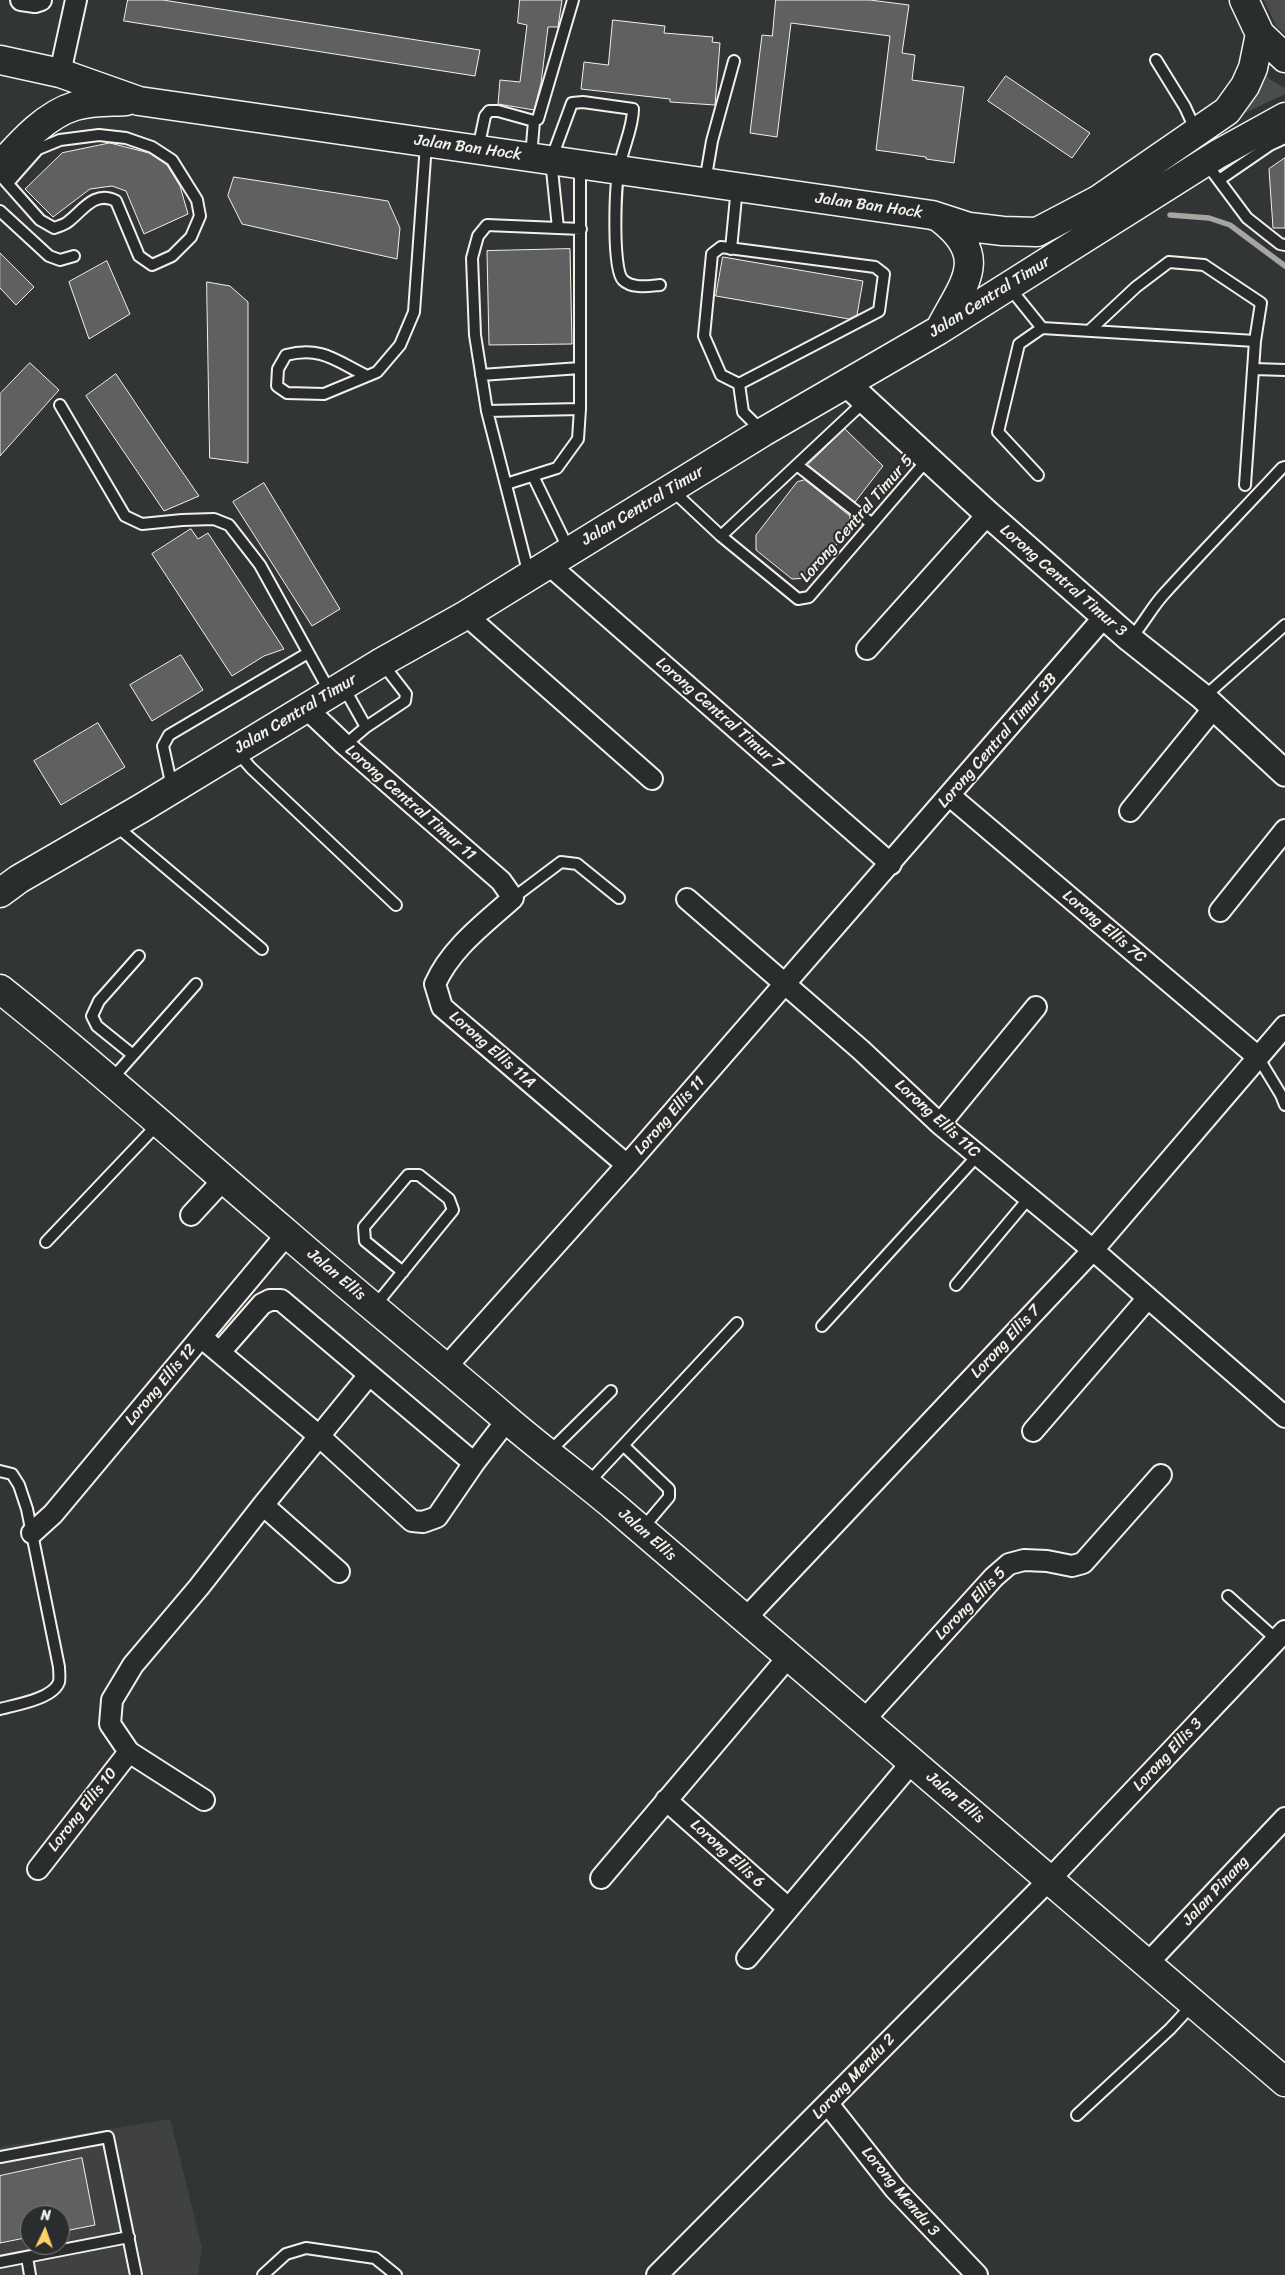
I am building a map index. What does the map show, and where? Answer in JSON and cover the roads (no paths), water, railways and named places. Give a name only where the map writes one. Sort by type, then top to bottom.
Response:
[{"type":"main road","points":[[1244,0],[1260,34],[1285,58]]},
{"type":"main road","name":"Jalan Central Timur","points":[[940,218],[969,227],[1037,232],[1098,200],[1227,111],[1245,86],[1253,68],[1260,34]]},
{"type":"main road","name":"Jalan Ban Hock","points":[[0,60],[60,73],[140,101],[932,215],[940,218]]},
{"type":"main road","points":[[3,165],[29,136],[54,116],[74,106],[92,102],[140,101]]},
{"type":"main road","name":"Jalan Central Timur","points":[[0,893],[19,879],[114,824],[382,662],[466,615],[764,432],[855,392],[939,330],[1008,286],[1212,171],[1285,117]]},
{"type":"main road","points":[[939,330],[969,273],[970,260],[965,244],[953,229],[940,218]]},
{"type":"main road","name":"Jalan Ellis","points":[[2,986],[287,1234],[447,1366],[508,1420],[588,1484],[912,1762],[1051,1878],[1147,1964],[1285,2082]]},
{"type":"street","points":[[21,0],[35,2],[41,0]]},
{"type":"street","points":[[60,73],[76,0]]},
{"type":"street","name":"Lorong Central Timur 3","points":[[855,392],[927,460],[1104,617],[1208,703],[1285,773]]},
{"type":"street","points":[[867,649],[988,514]]},
{"type":"street","name":"Lorong Central Timur 7","points":[[549,563],[890,864]]},
{"type":"street","points":[[466,615],[652,778]]},
{"type":"street","name":"Lorong Central Timur 3B","points":[[890,864],[1104,617]]},
{"type":"street","points":[[1130,811],[1208,703]]},
{"type":"street","name":"Lorong Central Timur 11","points":[[306,708],[345,745],[501,881],[513,898]]},
{"type":"street","name":"Lorong Ellis 7C","points":[[950,796],[1258,1057]]},
{"type":"street","points":[[1220,910],[1285,830]]},
{"type":"street","name":"Lorong Ellis 11","points":[[447,1366],[627,1165],[890,864]]},
{"type":"street","name":"Lorong Ellis 11A","points":[[513,898],[456,949],[442,968],[435,984],[442,1007],[627,1165]]},
{"type":"street","name":"Lorong Ellis 11C","points":[[687,899],[862,1050],[940,1124],[1092,1250],[1285,1416]]},
{"type":"street","points":[[940,1124],[1036,1006]]},
{"type":"street","name":"Lorong Ellis 7","points":[[745,1619],[1092,1250],[1285,1026]]},
{"type":"street","points":[[191,1215],[224,1179]]},
{"type":"street","name":"Lorong Ellis 12","points":[[32,1533],[53,1514],[287,1234]]},
{"type":"street","points":[[1033,1431],[1147,1299]]},
{"type":"street","points":[[220,1352],[262,1304],[270,1300],[281,1300],[474,1463]]},
{"type":"street","points":[[201,1337],[319,1436],[412,1522],[423,1522],[437,1517],[474,1463],[508,1420]]},
{"type":"street","points":[[204,1800],[129,1752],[110,1724],[112,1700],[133,1665],[199,1587],[369,1375]]},
{"type":"street","name":"Lorong Ellis 5","points":[[864,1720],[994,1577],[1009,1564],[1024,1560],[1047,1561],[1072,1566],[1083,1563],[1161,1475]]},
{"type":"street","points":[[263,1505],[339,1572]]},
{"type":"street","name":"Lorong Ellis 3","points":[[1051,1878],[1281,1636]]},
{"type":"street","points":[[601,1878],[788,1656]]},
{"type":"street","name":"Lorong Ellis 10","points":[[38,1869],[129,1752]]},
{"type":"street","points":[[747,1958],[912,1762]]},
{"type":"street","name":"Lorong Ellis 6","points":[[666,1800],[788,1908]]},
{"type":"street","name":"Jalan Pinang","points":[[1147,1964],[1285,1818]]},
{"type":"street","name":"Lorong Mendu 2","points":[[657,2275],[1051,1878]]},
{"type":"street","name":"Lorong Mendu 3","points":[[828,2104],[896,2189],[976,2275]]},
{"type":"lane","points":[[534,121],[538,119],[573,0]]},
{"type":"lane","points":[[1156,60],[1185,107],[1196,132]]},
{"type":"lane","points":[[705,183],[712,141],[734,61]]},
{"type":"lane","points":[[541,159],[572,103],[583,102],[626,106],[633,109],[618,170],[616,209],[617,266],[623,280],[635,286],[660,285]]},
{"type":"lane","points":[[478,150],[485,116],[489,111],[498,110],[534,121]]},
{"type":"lane","points":[[534,121],[558,228]]},
{"type":"lane","points":[[99,135],[126,138],[152,147],[172,160],[197,200],[200,216],[191,237],[172,256],[152,265],[139,256],[116,201],[109,197],[96,199],[67,223],[54,228],[40,220],[3,165],[60,140],[99,135]]},
{"type":"lane","points":[[1285,138],[1212,171],[1247,218],[1280,244],[1285,245]]},
{"type":"lane","points":[[367,376],[325,353],[302,351],[286,355],[278,369],[278,386],[287,393],[324,394],[377,372],[400,345],[414,312],[426,142]]},
{"type":"lane","points":[[506,484],[557,468],[578,439],[580,409],[580,164]]},
{"type":"lane","points":[[731,248],[737,187]]},
{"type":"lane","points":[[0,211],[49,256],[60,260],[74,256]]},
{"type":"lane","points":[[549,563],[506,484],[487,411],[475,335],[472,258],[478,236],[487,225],[581,229]]},
{"type":"lane","points":[[721,247],[875,267],[884,274],[881,305],[879,311],[874,315],[739,384],[720,375],[704,336],[712,254],[721,247]]},
{"type":"lane","points":[[1089,331],[1136,287],[1169,262],[1204,264],[1262,303],[1255,341],[1245,485]]},
{"type":"lane","points":[[1008,286],[1042,328]]},
{"type":"lane","points":[[1038,475],[998,432],[1019,344],[1042,328],[1255,341]]},
{"type":"lane","points":[[481,375],[580,368]]},
{"type":"lane","points":[[1254,369],[1285,370]]},
{"type":"lane","points":[[739,384],[743,412],[764,432]]},
{"type":"lane","points":[[721,536],[797,465],[855,392]]},
{"type":"lane","points":[[60,405],[125,516],[142,524],[214,519],[229,525],[260,565],[308,653],[366,727]]},
{"type":"lane","points":[[487,411],[580,409]]},
{"type":"lane","name":"Lorong Central Timur 5","points":[[671,489],[721,536],[798,599],[809,597],[927,460]]},
{"type":"lane","points":[[797,465],[871,523]]},
{"type":"lane","points":[[1130,639],[1144,624],[1162,596],[1285,467]]},
{"type":"lane","points":[[533,476],[549,563]]},
{"type":"lane","points":[[1208,703],[1285,625]]},
{"type":"lane","points":[[172,788],[163,746],[169,735],[308,653]]},
{"type":"lane","points":[[345,745],[366,727],[405,701],[406,694],[382,662]]},
{"type":"lane","points":[[236,751],[251,768],[396,905]]},
{"type":"lane","points":[[114,824],[262,949]]},
{"type":"lane","points":[[513,898],[562,862],[578,864],[619,898]]},
{"type":"lane","points":[[133,1056],[97,1026],[92,1016],[99,1002],[139,956]]},
{"type":"lane","points":[[111,1081],[196,984]]},
{"type":"lane","points":[[1258,1057],[1285,1105]]},
{"type":"lane","points":[[46,1242],[159,1123]]},
{"type":"lane","points":[[822,1326],[978,1155]]},
{"type":"lane","points":[[374,1307],[403,1272],[453,1210],[449,1199],[419,1175],[408,1175],[364,1227],[365,1241],[403,1272]]},
{"type":"lane","points":[[956,1285],[1029,1198]]},
{"type":"lane","points":[[588,1484],[737,1323]]},
{"type":"lane","points":[[548,1452],[611,1391]]},
{"type":"lane","points":[[624,1446],[669,1489],[669,1498],[641,1530]]},
{"type":"lane","points":[[0,1471],[12,1474],[20,1485],[32,1533],[59,1666],[59,1682],[52,1692],[28,1703],[0,1709]]},
{"type":"lane","points":[[1228,1596],[1281,1636]]},
{"type":"lane","points":[[1077,2115],[1170,2029],[1193,2004]]},
{"type":"lane","points":[[0,2157],[108,2138],[136,2275]]},
{"type":"lane","points":[[0,2262],[129,2237]]},
{"type":"lane","points":[[263,2275],[286,2254],[306,2248],[375,2258],[396,2275]]},
{"type":"lane","points":[[26,2257],[30,2275]]},
{"type":"waterway","points":[[1170,215],[1209,218],[1230,225],[1285,266]]}]
